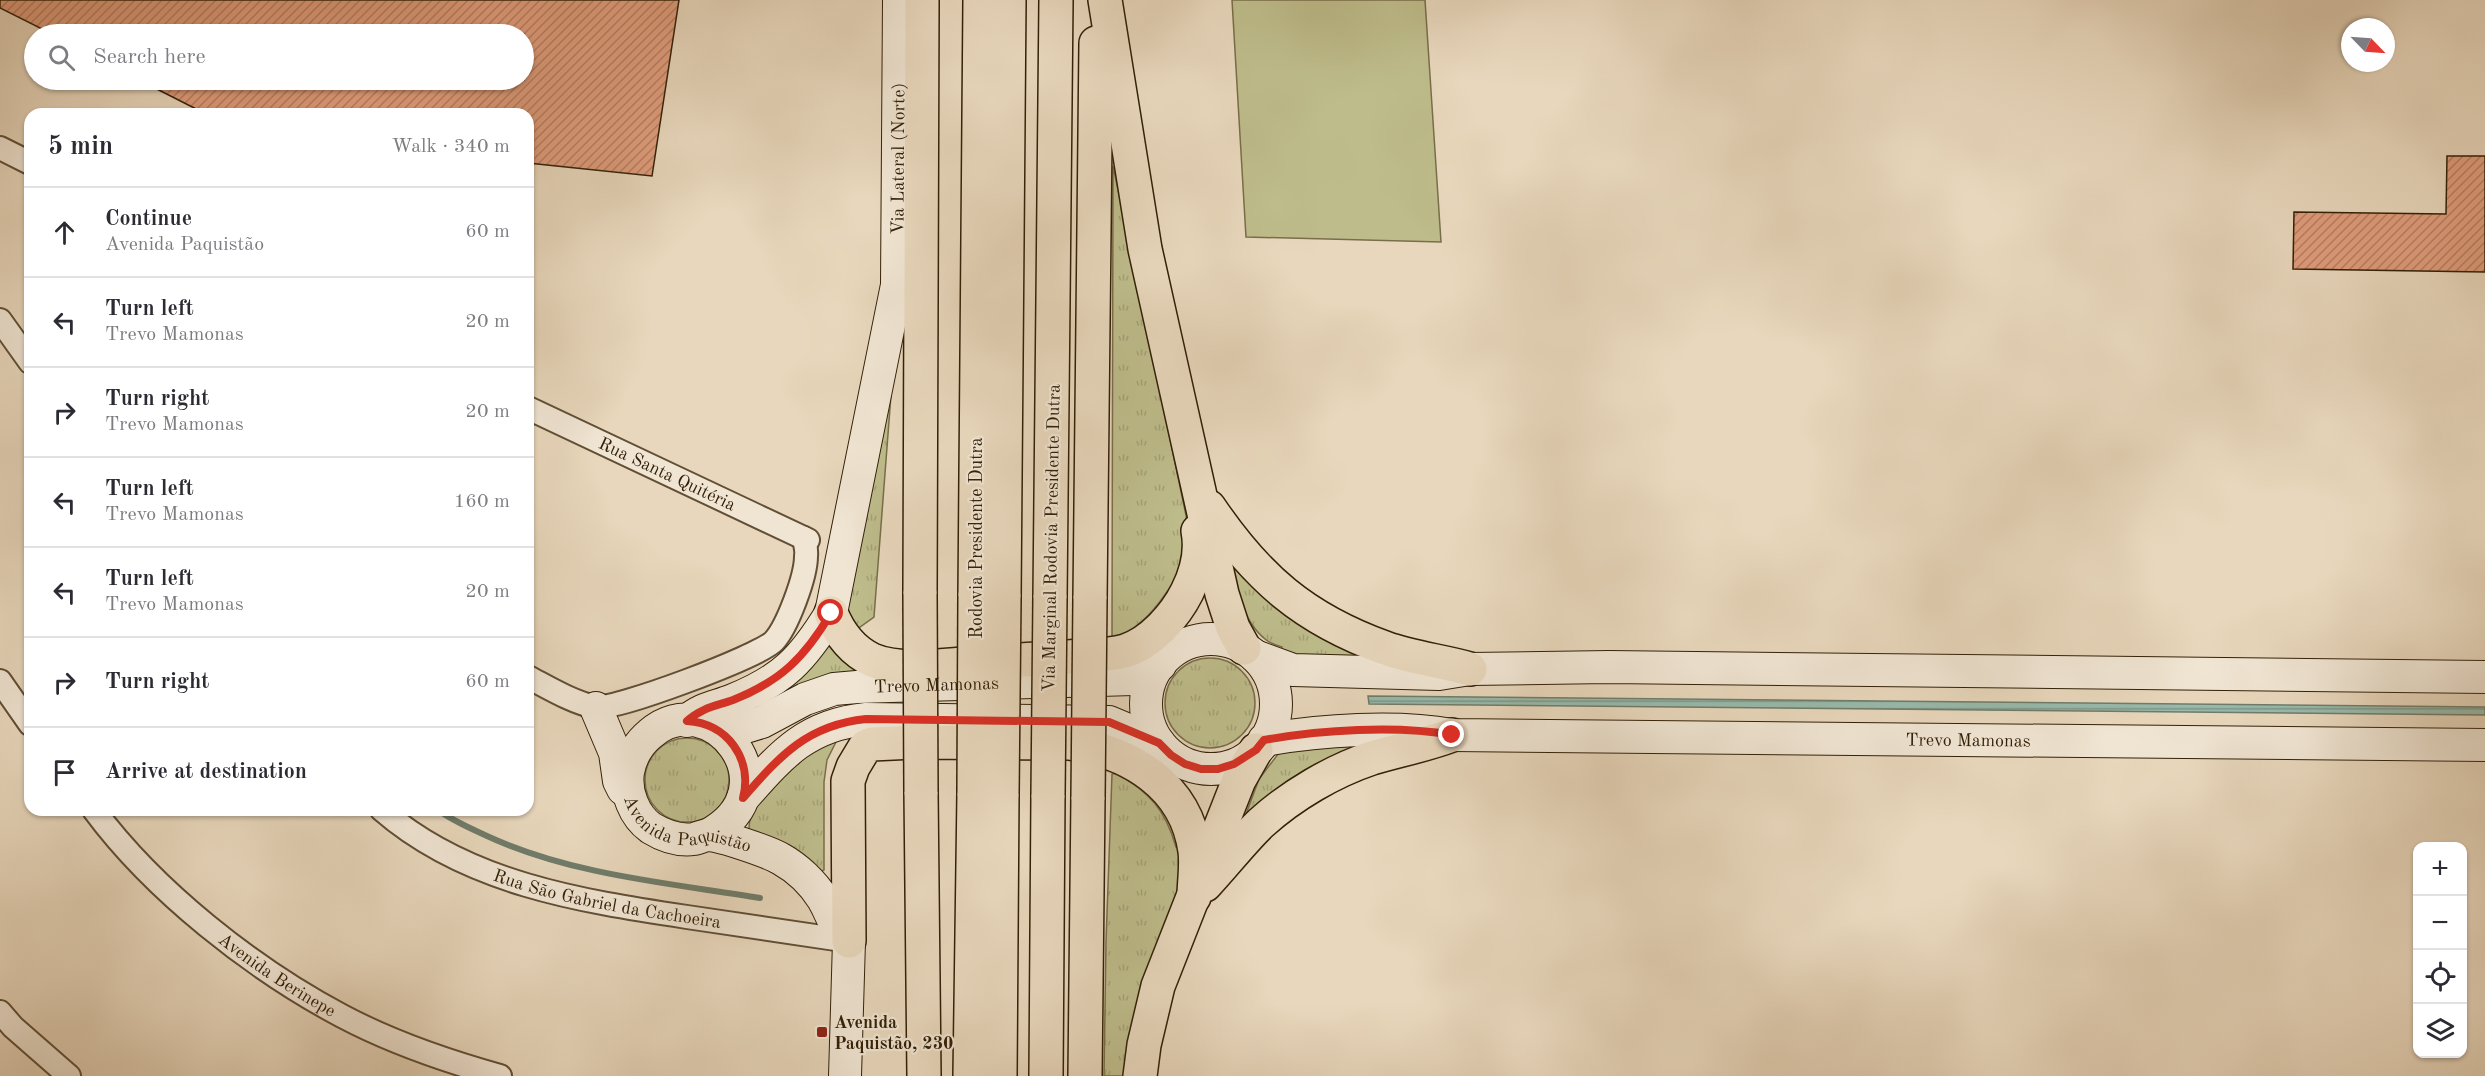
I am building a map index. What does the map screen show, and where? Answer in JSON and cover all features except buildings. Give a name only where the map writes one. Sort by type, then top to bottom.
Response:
[{"type":"highway","points":[[922,0],[920,594],[924,1076]]},
{"type":"highway","name":"Rodovia Presidente Dutra","points":[[980,0],[990,596]]},
{"type":"highway","name":"Rodovia Presidente Dutra","points":[[1000,1076],[988,794],[990,596],[1009,0]]},
{"type":"highway","name":"Via Marginal Rodovia Presidente Dutra","points":[[1046,1076],[1056,0]]},
{"type":"highway","points":[[1085,1076],[1096,0]]},
{"type":"highway","points":[[1105,0],[1144,249],[1224,603],[1233,628],[1249,652]]},
{"type":"highway","points":[[831,613],[840,635],[869,659],[905,666],[1064,658],[1126,651],[1144,642],[1173,614],[1192,581],[1200,539],[1196,516],[1198,491]]},
{"type":"highway","points":[[1198,491],[1235,545],[1284,595],[1313,616],[1344,632],[1387,649],[1470,669]]},
{"type":"highway","points":[[1194,897],[1259,825],[1301,793],[1341,771],[1372,758],[1424,746],[1452,735]]},
{"type":"highway","points":[[849,941],[848,781],[865,747],[872,744],[1069,743],[1092,747],[1125,758],[1158,779],[1170,792],[1189,824],[1195,852],[1194,897]]},
{"type":"highway","points":[[1140,1076],[1144,1045],[1158,986],[1239,780],[1260,745]]},
{"type":"highway","name":"Rodovia Presidente Dutra","points":[[970,1076],[988,794]]},
{"type":"main road","name":"Via Lateral (Norte)","points":[[890,316],[897,285],[899,0]]},
{"type":"main road","name":"Avenida Paquistão","points":[[849,941],[836,928],[822,898],[797,870],[780,858],[708,835],[682,839],[660,833],[641,819],[630,799],[627,776],[636,750],[654,730],[676,722],[687,721],[697,711],[752,691],[786,671],[803,655],[831,613],[890,316]]},
{"type":"main road","name":"Trevo Mamonas","points":[[1470,669],[1438,674],[1293,670],[1231,643],[1204,639],[1178,648],[1160,665],[1151,679],[1147,704],[1151,729],[1159,743],[1185,764],[1201,769],[1218,769],[1234,764],[1260,745],[1292,735],[1424,730],[1452,735],[2485,745]]},
{"type":"main road","points":[[1249,652],[1264,667],[1274,691],[1274,716],[1260,745]]},
{"type":"main road","name":"Trevo Mamonas","points":[[687,721],[706,724],[719,730],[739,729],[762,722],[805,699],[834,689],[1133,680],[1160,665]]},
{"type":"main road","points":[[1470,669],[1609,667],[2485,678]]},
{"type":"main road","points":[[596,708],[615,753],[619,781],[630,799]]},
{"type":"main road","name":"Trevo Mamonas","points":[[708,835],[721,828],[732,818],[743,798],[781,755],[824,729],[848,721],[866,719],[1109,722],[1159,743]]},
{"type":"main road","points":[[719,730],[739,751],[744,765],[746,779],[743,798]]},
{"type":"main road","points":[[845,1076],[849,941]]},
{"type":"street","points":[[0,148],[24,160]]},
{"type":"street","points":[[0,320],[24,354]]},
{"type":"street","name":"Rua Santa Quitéria","points":[[534,411],[806,539],[807,557],[800,584],[779,634],[772,644],[744,658],[641,698],[596,708]]},
{"type":"street","points":[[534,679],[558,693],[596,708]]},
{"type":"street","points":[[0,681],[24,715]]},
{"type":"street","name":"Avenida Berinepe","points":[[98,816],[109,831],[171,893],[226,941],[289,985],[343,1017],[410,1047],[500,1076]]},
{"type":"street","name":"Rua São Gabriel da Cachoeira","points":[[388,816],[397,824],[468,865],[531,888],[611,905],[849,941]]},
{"type":"street","points":[[0,1012],[13,1027],[69,1076]]},
{"type":"green space","points":[[1232,0],[1425,0],[1441,242],[1246,237]]},
{"type":"green space","points":[[1113,166],[1190,543],[1178,574],[1159,602],[1137,626],[1112,637]]},
{"type":"green space","points":[[894,356],[874,617],[853,632],[845,613]]},
{"type":"green space","points":[[1232,557],[1375,660],[1316,658],[1281,652],[1282,647],[1265,639],[1245,613],[1236,590]]},
{"type":"green space","points":[[828,643],[868,672],[748,713]]},
{"type":"green space","points":[[1210,658],[1227,661],[1242,671],[1252,686],[1255,703],[1252,720],[1242,735],[1227,745],[1210,748],[1193,745],[1178,735],[1168,720],[1165,703],[1168,686],[1178,671],[1193,661]]},
{"type":"green space","points":[[839,736],[827,760],[824,782],[824,870],[817,874],[751,834],[749,827],[760,799],[781,772],[798,758]]},
{"type":"green space","points":[[679,738],[695,738],[711,745],[722,756],[729,772],[726,796],[717,810],[695,822],[679,822],[663,815],[652,804],[645,788],[645,772],[652,756],[663,745]]},
{"type":"green space","points":[[1366,741],[1239,833],[1259,779],[1282,749]]},
{"type":"green space","points":[[1117,773],[1139,788],[1155,803],[1167,822],[1176,847],[1185,845],[1184,877],[1129,1076],[1104,1076],[1112,774]]},
{"type":"shaded area","points":[[1368,696],[2485,707],[2485,715],[1369,704]]},
{"type":"waterway","points":[[448,816],[519,849],[586,869],[760,898]]},
{"type":"place","name":"Avenida Paquistão, 230","points":[[822,1032]]},
{"type":"route","points":[[831,613],[803,655],[781,675],[737,698],[697,711],[687,721],[706,724],[719,730],[739,751],[746,779],[743,798],[781,755],[801,741],[824,729],[848,721],[866,719],[1109,722],[1159,743],[1185,764],[1201,769],[1218,769],[1234,764],[1246,759],[1264,740],[1292,735],[1424,730],[1452,735]]}]
